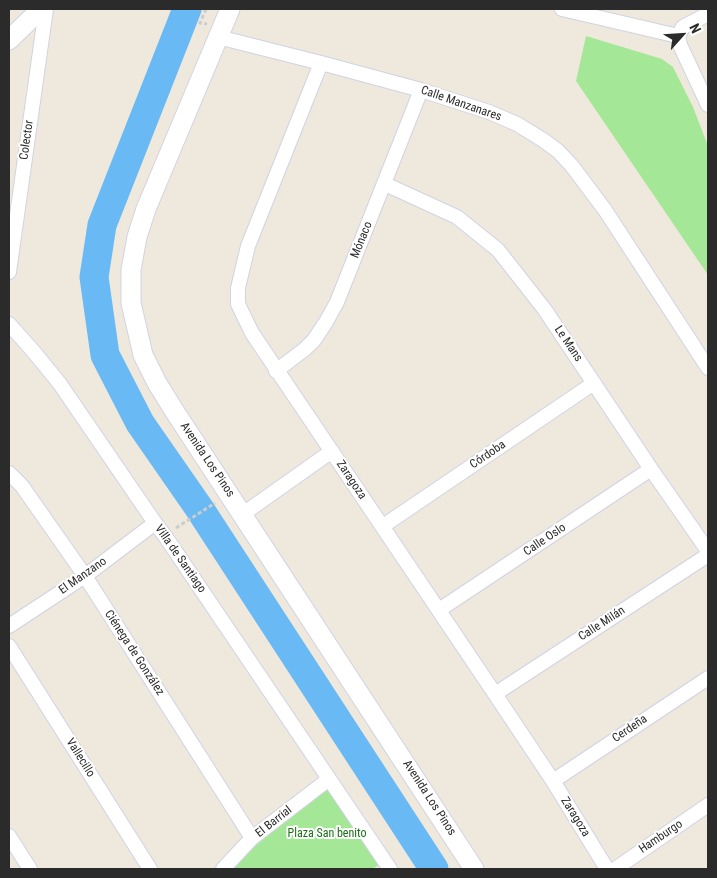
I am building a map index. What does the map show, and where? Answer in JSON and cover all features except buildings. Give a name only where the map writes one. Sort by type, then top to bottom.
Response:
[{"type":"street","points":[[9,40],[41,9]]},
{"type":"street","name":"Colector","points":[[9,272],[46,9]]},
{"type":"street","name":"Avenida Los Pinos","points":[[230,9],[146,209],[137,238],[131,270],[131,303],[142,355],[156,383],[474,869]]},
{"type":"street","points":[[562,9],[678,36]]},
{"type":"street","points":[[708,14],[683,27],[678,36],[680,45],[708,105]]},
{"type":"street","name":"Calle Manzanares","points":[[218,37],[421,90],[490,112],[517,124],[543,140],[558,151],[572,166],[605,210],[708,368]]},
{"type":"street","name":"Zaragoza","points":[[321,63],[248,246],[238,288],[238,304],[252,333],[276,371],[383,526],[553,781],[608,869]]},
{"type":"street","name":"Mónaco","points":[[276,371],[305,349],[326,322],[385,184],[421,90]]},
{"type":"street","name":"Le Mans","points":[[385,184],[457,217],[498,250],[545,310],[708,551]]},
{"type":"street","name":"Villa de Santiago","points":[[9,324],[60,384],[155,523],[166,536],[390,869]]},
{"type":"street","name":"Córdoba","points":[[383,526],[594,383]]},
{"type":"street","points":[[243,514],[332,451]]},
{"type":"street","name":"Calle Oslo","points":[[439,610],[651,469]]},
{"type":"street","name":"Ciénega de González","points":[[9,473],[22,486],[85,576],[252,838]]},
{"type":"street","name":"El Manzano","points":[[9,626],[85,576],[155,523]]},
{"type":"street","name":"Calle Milán","points":[[495,694],[708,555]]},
{"type":"street","name":"Vallecillo","points":[[9,646],[15,668],[150,869]]},
{"type":"street","name":"Cerdeña","points":[[553,781],[708,678]]},
{"type":"street","name":"El Barrial","points":[[223,869],[252,838],[329,779]]},
{"type":"street","name":"Hamburgo","points":[[615,869],[708,805]]},
{"type":"street","points":[[9,836],[30,869]]},
{"type":"path","points":[[177,528],[206,510]]},
{"type":"green space","points":[[586,36],[662,59],[673,67],[693,107],[708,146],[708,275],[576,81]]},
{"type":"green space","name":"Plaza San benito","points":[[335,782],[391,860],[371,869],[233,869],[250,850]]},
{"type":"waterway","points":[[187,9],[102,225],[94,277],[105,355],[140,423],[199,508],[434,869]]}]
